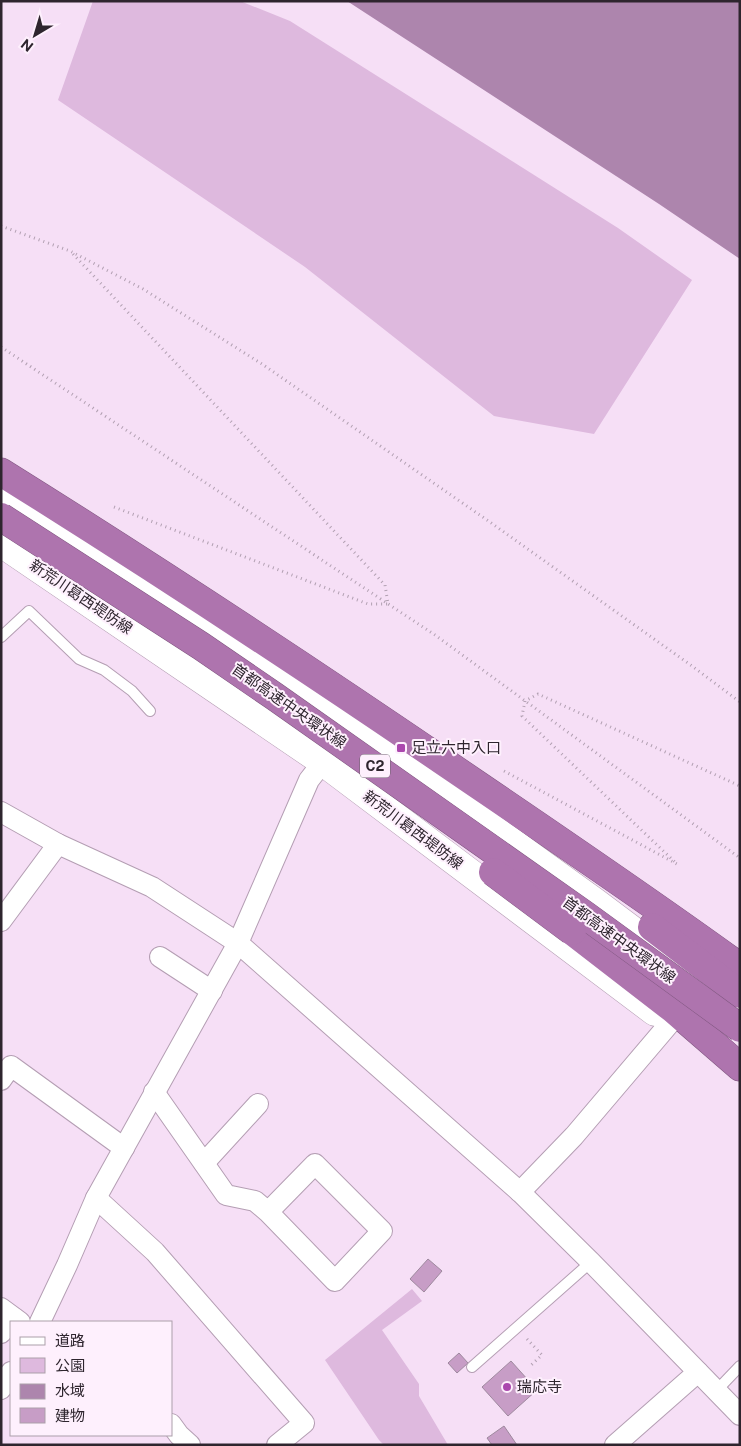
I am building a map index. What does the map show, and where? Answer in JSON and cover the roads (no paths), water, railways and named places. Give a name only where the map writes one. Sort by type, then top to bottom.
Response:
[{"type":"highway","points":[[1,472],[223,613],[375,714],[740,967]]},
{"type":"highway","name":"首都高速中央環状線","points":[[1,517],[201,646],[424,801],[740,1028]]},
{"type":"highway","points":[[201,646],[288,716],[673,1009],[740,1067]]},
{"type":"highway","points":[[375,714],[740,994]]},
{"type":"main road","points":[[1,496],[182,611],[401,762],[595,902],[740,1011]]},
{"type":"main road","name":"新荒川葛西堤防線","points":[[1,543],[323,762],[670,1023],[740,1080]]},
{"type":"street","points":[[42,1321],[96,1198],[238,943],[309,780],[323,762],[345,724]]},
{"type":"street","points":[[1,812],[58,844],[152,887],[238,943],[520,1192],[740,1415]]},
{"type":"street","points":[[1,921],[58,844]]},
{"type":"street","points":[[160,956],[212,991]]},
{"type":"street","points":[[520,1192],[574,1136],[670,1023]]},
{"type":"street","points":[[1,1080],[11,1066],[124,1148]]},
{"type":"street","points":[[154,1092],[226,1195],[255,1201],[268,1212],[335,1282],[382,1230],[315,1164],[268,1212]]},
{"type":"street","points":[[204,1163],[258,1104]]},
{"type":"street","points":[[96,1198],[155,1252],[304,1423],[277,1445]]},
{"type":"street","points":[[1,1333],[12,1316]]},
{"type":"street","points":[[615,1445],[698,1372]]},
{"type":"street","points":[[1,1389],[10,1374]]},
{"type":"street","points":[[172,1425],[190,1445]]},
{"type":"lane","points":[[1,637],[29,611],[79,659],[104,670],[132,691],[150,711]]},
{"type":"lane","points":[[472,1367],[591,1262]]},
{"type":"lane","points":[[717,1390],[740,1366]]},
{"type":"water","points":[[347,1],[740,1],[740,259],[659,204]]},
{"type":"place","name":"足立六中入口","points":[[401,748]]},
{"type":"place","name":"瑞応寺","points":[[507,1387]]}]
